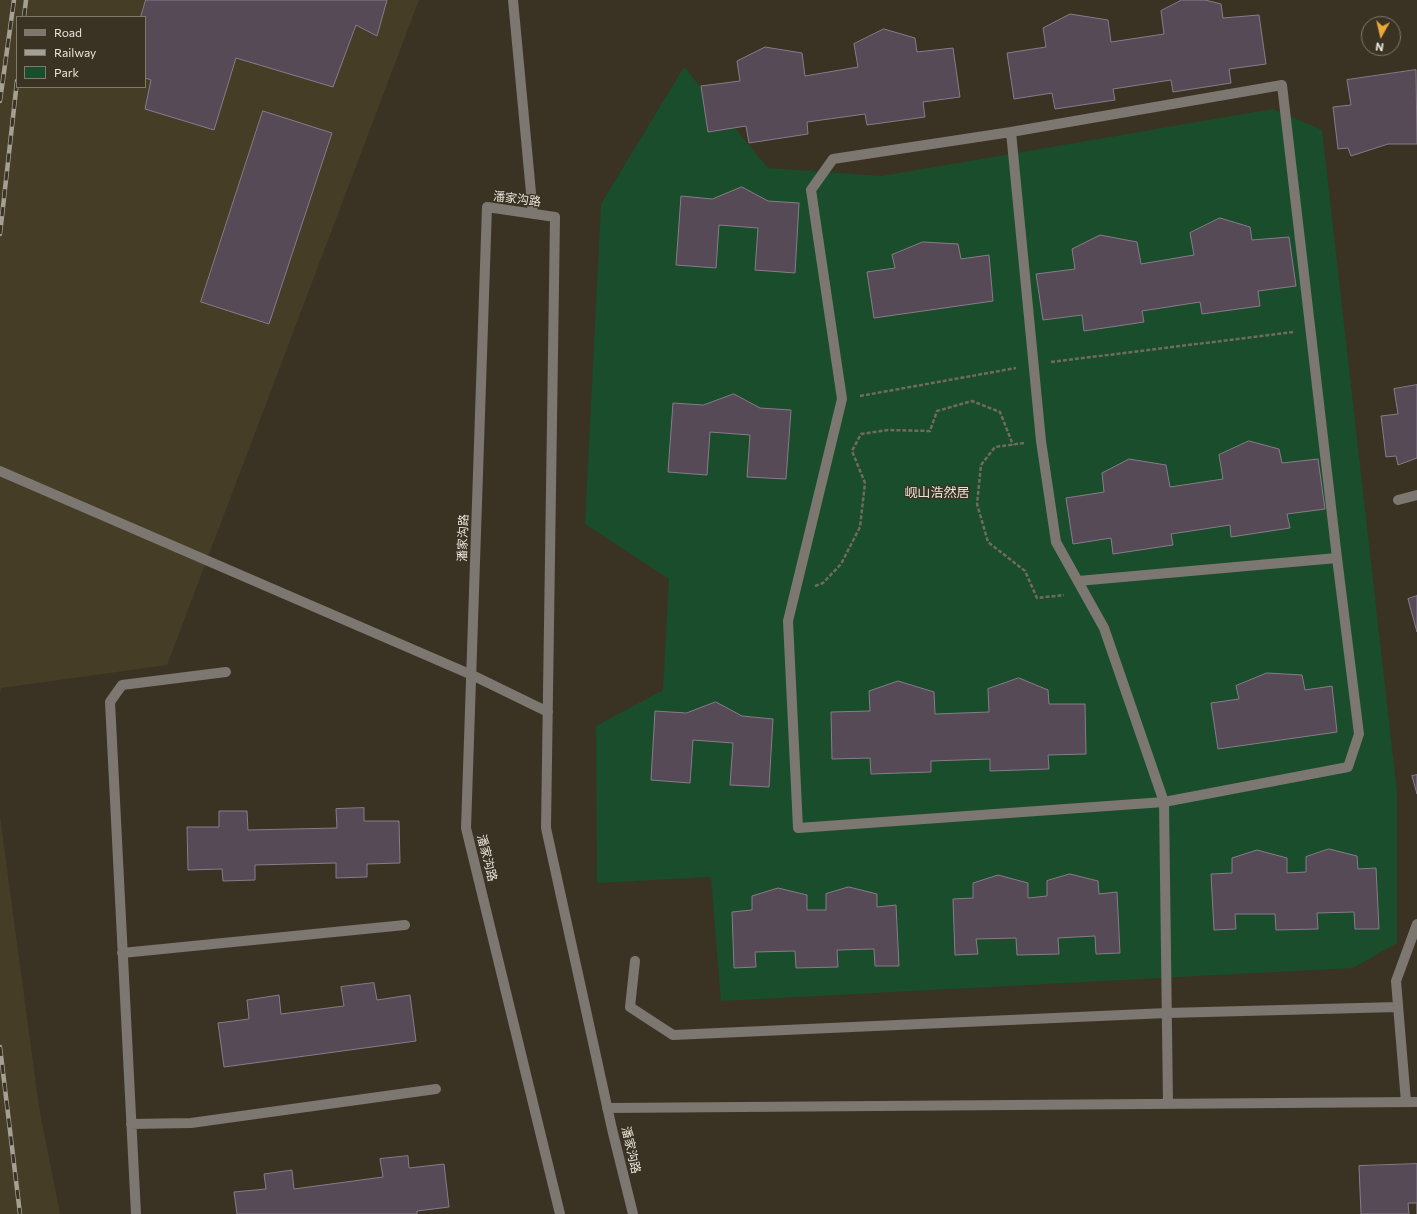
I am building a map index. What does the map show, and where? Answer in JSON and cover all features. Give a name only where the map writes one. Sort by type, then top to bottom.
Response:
[{"type":"street","points":[[512,0],[533,214]]},
{"type":"street","points":[[1282,85],[1310,330],[1359,734],[1348,767],[1164,802],[798,828],[788,621],[842,399],[811,190],[833,159],[1011,132],[1282,85]]},
{"type":"street","points":[[1011,132],[1041,441],[1056,542],[1104,628],[1164,802],[1168,1104]]},
{"type":"street","name":"潘家沟路","points":[[560,1214],[466,828],[487,207],[555,217],[546,828],[633,1214]]},
{"type":"street","points":[[0,471],[472,675],[548,712]]},
{"type":"street","points":[[1398,500],[1417,495]]},
{"type":"street","points":[[1078,581],[1337,558]]},
{"type":"street","points":[[136,1214],[110,702],[122,685],[226,672]]},
{"type":"street","points":[[1406,1102],[1396,981],[1417,924]]},
{"type":"street","points":[[122,953],[405,925]]},
{"type":"street","points":[[635,961],[630,1007],[673,1035],[1167,1013],[1398,1007]]},
{"type":"street","points":[[131,1124],[191,1123],[436,1089]]},
{"type":"street","points":[[608,1108],[1417,1102]]},
{"type":"path","points":[[842,399],[1034,364],[1310,330]]},
{"type":"path","points":[[795,593],[823,583],[841,564],[860,527],[865,483],[852,452],[861,434],[888,430],[930,431],[937,411],[972,401],[1000,412],[1013,445]]},
{"type":"path","points":[[1041,441],[995,447],[981,465],[977,504],[988,542],[1025,571],[1037,598],[1085,593]]},
{"type":"shaded area","points":[[0,0],[419,0],[167,665],[1,688],[0,693]]},
{"type":"shaded area","points":[[0,817],[39,1107],[60,1214],[0,1214]]},
{"type":"green space","points":[[684,67],[768,168],[882,176],[1273,109],[1322,130],[1397,792],[1397,943],[1353,968],[721,1001],[711,877],[597,883],[596,726],[663,690],[669,579],[585,524],[601,204]]},
{"type":"building","points":[[146,0],[387,0],[377,36],[356,25],[333,87],[236,58],[214,130],[145,109],[151,80],[146,78],[146,16],[141,16]]},
{"type":"building","points":[[1182,0],[1205,0],[1221,4],[1223,18],[1259,15],[1266,64],[1229,69],[1231,83],[1173,92],[1171,80],[1113,89],[1115,100],[1055,109],[1052,93],[1014,99],[1007,53],[1046,47],[1043,28],[1070,14],[1108,20],[1111,42],[1164,34],[1161,11]]},
{"type":"building","points":[[884,29],[915,38],[917,52],[953,48],[960,97],[923,102],[925,117],[867,125],[865,114],[807,122],[808,134],[749,143],[746,126],[708,132],[701,86],[740,81],[737,61],[765,47],[802,53],[805,76],[858,67],[854,44]]},
{"type":"building","points":[[1416,70],[1417,144],[1388,144],[1351,156],[1348,148],[1338,149],[1333,107],[1351,105],[1347,80]]},
{"type":"building","points":[[263,111],[332,133],[269,324],[201,302]]},
{"type":"building","points":[[742,187],[768,201],[799,203],[795,273],[755,270],[758,228],[719,225],[716,268],[676,265],[681,196],[712,199]]},
{"type":"building","points":[[1220,218],[1250,227],[1252,240],[1289,237],[1296,286],[1258,291],[1260,306],[1202,314],[1200,302],[1142,311],[1144,322],[1084,331],[1082,315],[1043,320],[1036,274],[1075,269],[1072,249],[1100,235],[1137,242],[1141,264],[1194,255],[1190,233]]},
{"type":"building","points":[[923,242],[958,244],[961,259],[989,255],[993,301],[874,318],[867,272],[895,268],[892,255]]},
{"type":"building","points":[[1417,385],[1417,458],[1398,465],[1396,456],[1386,457],[1381,416],[1398,414],[1394,389]]},
{"type":"building","points":[[734,394],[760,408],[791,410],[786,479],[747,477],[750,435],[710,432],[707,475],[668,472],[673,403],[703,405]]},
{"type":"building","points":[[1249,441],[1279,449],[1282,463],[1318,459],[1325,509],[1287,514],[1290,528],[1231,537],[1230,525],[1171,534],[1173,545],[1113,554],[1111,538],[1073,544],[1066,498],[1104,492],[1102,473],[1129,459],[1166,465],[1170,487],[1223,479],[1219,455]]},
{"type":"building","points":[[1417,596],[1417,632],[1408,599]]},
{"type":"building","points":[[1267,673],[1302,675],[1305,690],[1332,686],[1337,732],[1218,749],[1211,703],[1239,699],[1236,686]]},
{"type":"building","points":[[1019,678],[1048,690],[1049,704],[1085,704],[1086,754],[1048,755],[1049,769],[990,771],[990,759],[931,761],[931,772],[871,774],[870,758],[832,759],[831,712],[870,711],[869,691],[898,681],[934,692],[935,714],[989,712],[988,689]]},
{"type":"building","points":[[716,702],[742,716],[773,719],[769,787],[730,785],[733,743],[693,740],[690,783],[651,780],[655,711],[686,713]]},
{"type":"building","points":[[1417,775],[1417,794],[1412,776]]},
{"type":"building","points":[[364,808],[364,821],[399,821],[400,863],[367,864],[367,877],[336,878],[336,863],[255,865],[255,880],[223,881],[222,869],[188,870],[187,827],[219,827],[219,811],[247,811],[248,830],[337,828],[336,809]]},
{"type":"building","points":[[1329,849],[1357,856],[1358,869],[1376,868],[1379,929],[1355,929],[1354,912],[1317,913],[1318,929],[1276,930],[1275,914],[1235,914],[1236,929],[1214,930],[1211,874],[1232,873],[1232,858],[1257,850],[1287,858],[1287,873],[1306,872],[1306,857]]},
{"type":"building","points":[[1070,874],[1098,881],[1099,894],[1117,892],[1120,953],[1096,954],[1095,936],[1058,938],[1059,954],[1017,955],[1016,938],[976,939],[978,954],[955,955],[953,899],[973,898],[973,883],[998,875],[1028,883],[1028,898],[1047,896],[1047,881]]},
{"type":"building","points":[[849,887],[877,894],[877,907],[896,905],[899,966],[875,966],[874,949],[837,950],[838,967],[796,968],[795,951],[755,952],[756,967],[734,968],[732,912],[752,910],[752,896],[778,888],[807,895],[807,910],[826,910],[826,894]]},
{"type":"building","points":[[374,983],[377,1000],[410,995],[416,1041],[224,1067],[218,1023],[249,1019],[247,1000],[279,995],[281,1014],[344,1006],[341,987]]},
{"type":"building","points":[[408,1156],[409,1168],[444,1164],[449,1207],[417,1211],[417,1214],[237,1214],[234,1192],[266,1189],[264,1174],[292,1170],[294,1189],[383,1177],[380,1159]]},
{"type":"building","points":[[1417,1164],[1417,1203],[1408,1203],[1409,1214],[1361,1214],[1359,1166]]},
{"type":"railway","points":[[0,101],[14,0]]},
{"type":"railway","points":[[24,16],[26,0]]},
{"type":"railway","points":[[0,234],[16,88]]},
{"type":"railway","points":[[0,1047],[20,1214]]},
{"type":"district","name":"岘山浩然居","points":[[937,493]]}]
